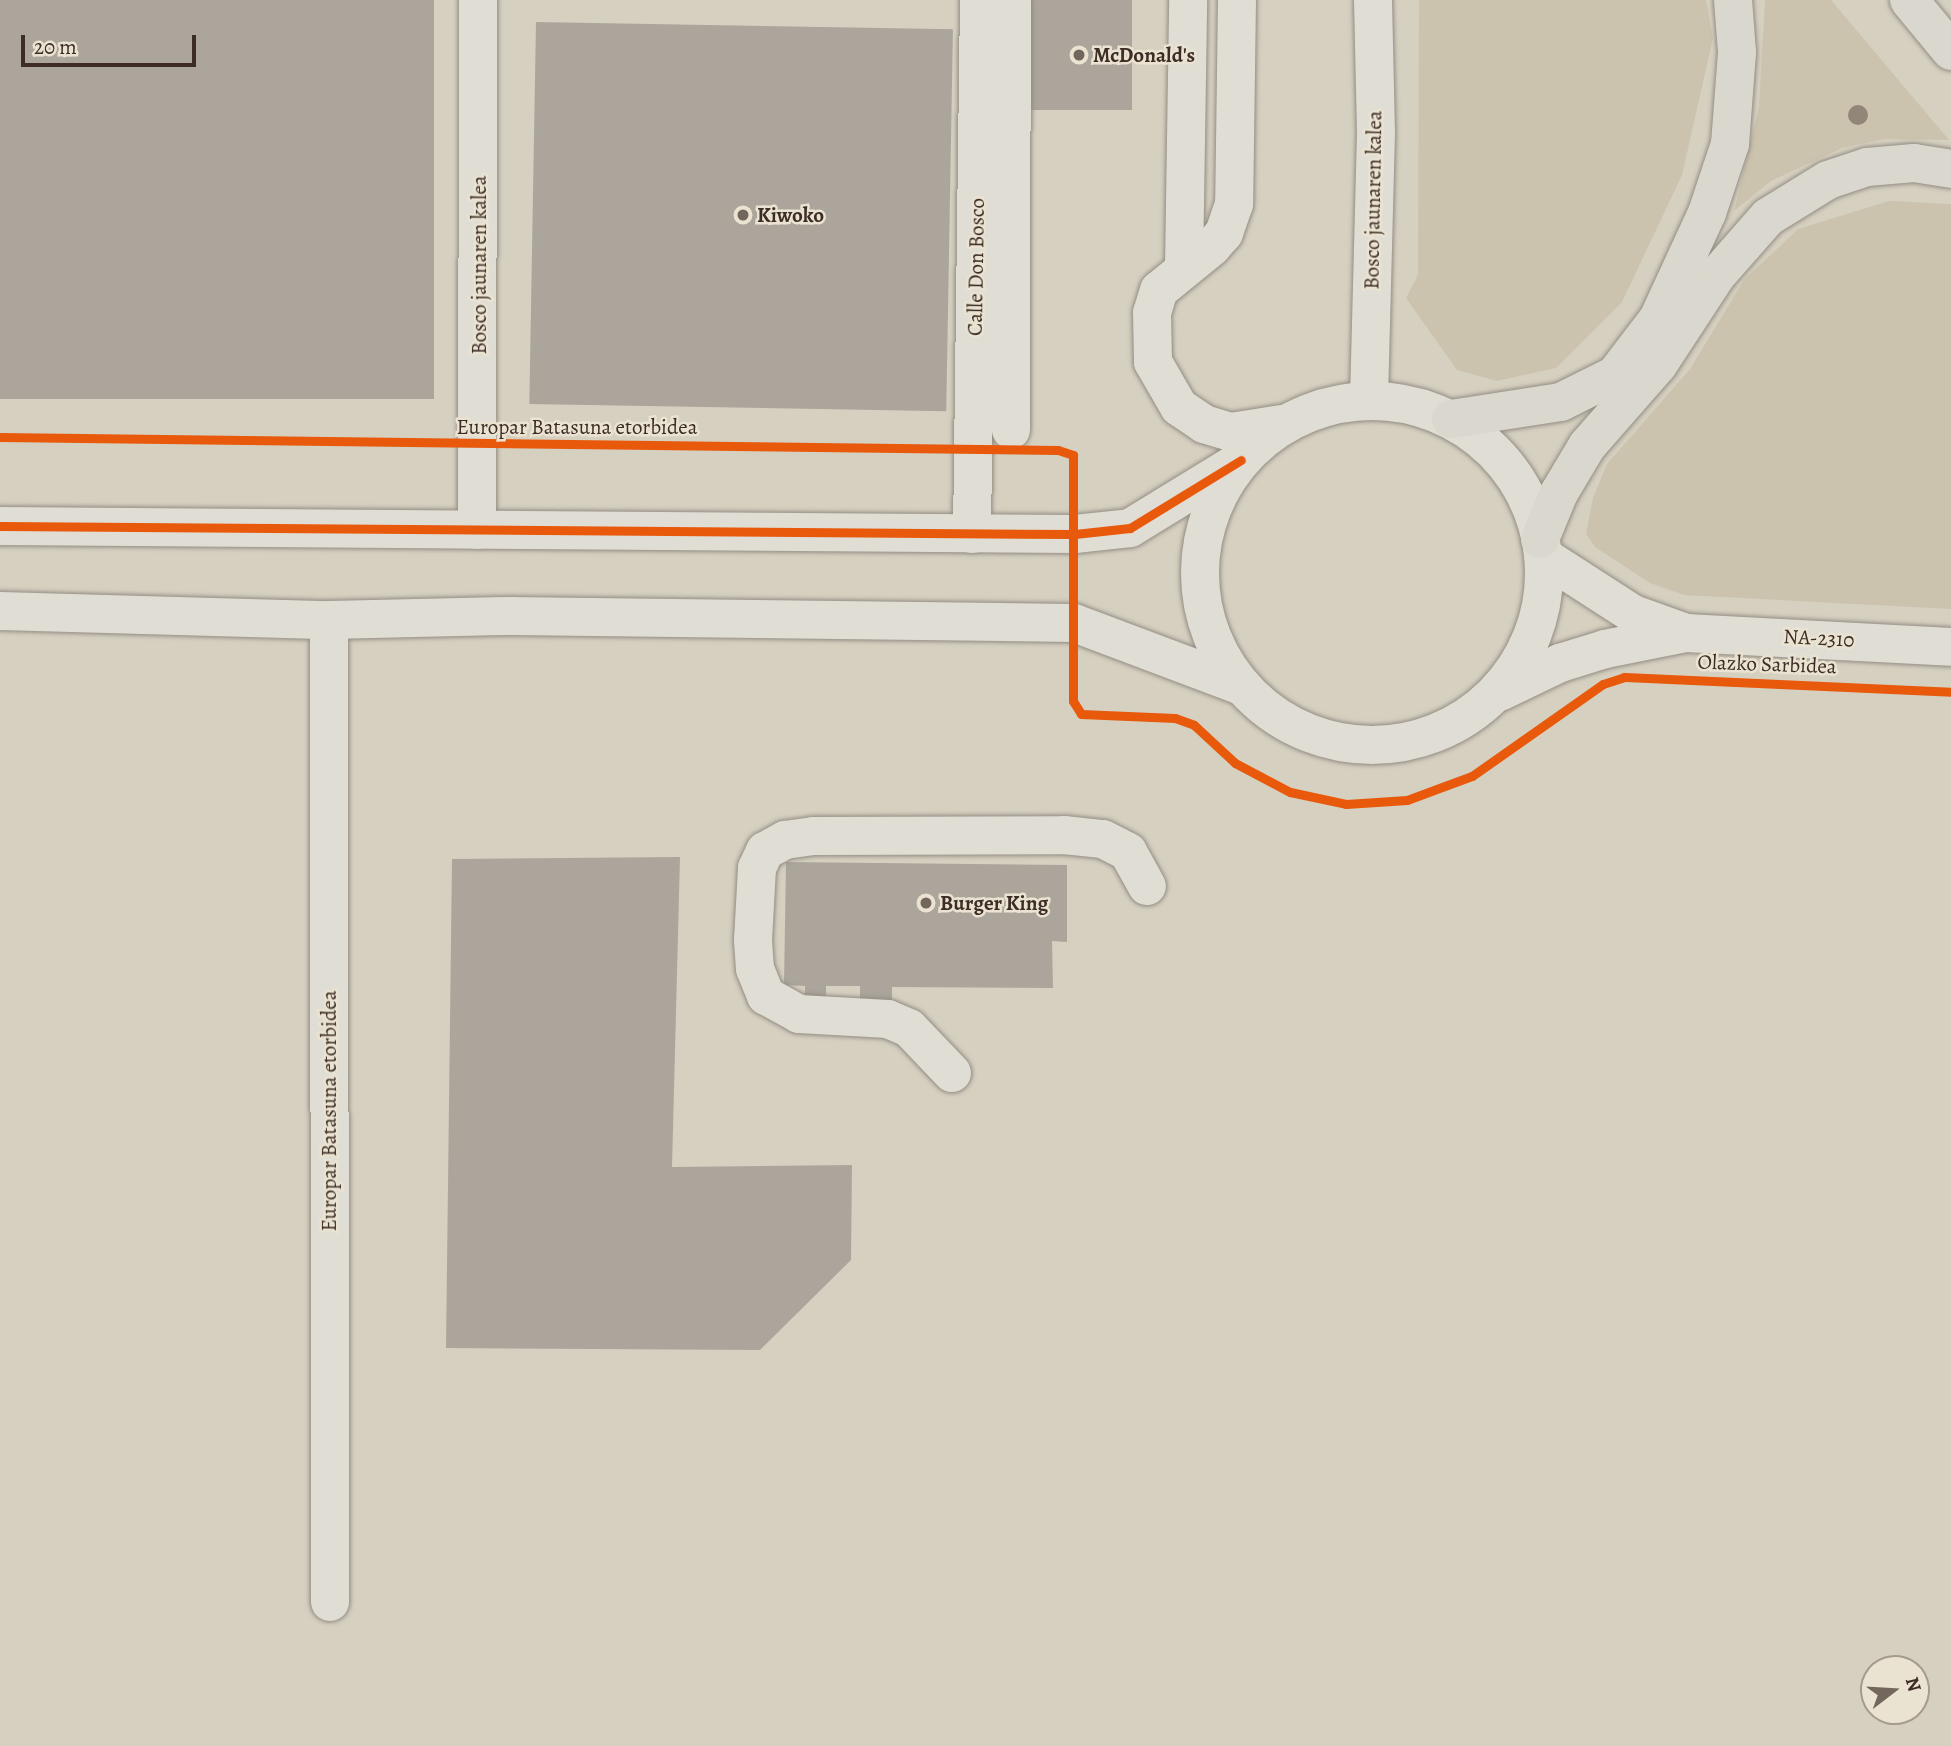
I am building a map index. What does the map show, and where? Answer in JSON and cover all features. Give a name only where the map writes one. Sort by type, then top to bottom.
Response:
[{"type":"highway","points":[[1451,419],[1560,402],[1615,375],[1658,318],[1707,213],[1730,144],[1737,52],[1733,0]]},
{"type":"highway","points":[[1909,0],[1951,51]]},
{"type":"highway","points":[[1542,547],[1559,493],[1587,446],[1658,365],[1717,275],[1768,217],[1828,180],[1867,167],[1914,163],[1951,169]]},
{"type":"street","name":"Bosco jaunaren kalea","points":[[477,530],[478,0]]},
{"type":"street","name":"Calle Don Bosco","points":[[971,534],[979,0]]},
{"type":"street","points":[[1011,430],[1013,0]]},
{"type":"street","points":[[1184,267],[1188,0]]},
{"type":"street","points":[[1237,0],[1234,204],[1224,233],[1159,290],[1152,313],[1153,362],[1165,390],[1179,407],[1204,424],[1231,432],[1257,431],[1290,422],[1321,407],[1369,400],[1411,405],[1451,419],[1490,448],[1520,486],[1542,547],[1538,619],[1522,659],[1495,695]]},
{"type":"street","name":"Bosco jaunaren kalea","points":[[1369,400],[1376,133],[1373,0]]},
{"type":"street","points":[[0,526],[1075,534],[1130,528],[1241,460],[1290,422]]},
{"type":"street","points":[[1241,460],[1215,501],[1200,548],[1200,597],[1213,644],[1239,685],[1283,723],[1337,743],[1395,745],[1450,728],[1495,695],[1572,660],[1686,633]]},
{"type":"street","points":[[1542,547],[1633,614],[1686,633]]},
{"type":"street","points":[[0,611],[329,620],[510,616],[1074,623],[1239,685]]},
{"type":"street","name":"Europar Batasuna etorbidea","points":[[329,620],[330,1602]]},
{"type":"street","name":"NA-2310","points":[[1686,633],[1951,647]]},
{"type":"street","points":[[951,1073],[909,1028],[888,1019],[799,1014],[766,996],[758,983],[753,940],[757,868],[765,851],[785,840],[814,836],[1064,835],[1104,839],[1128,852],[1147,886]]},
{"type":"shaded area","points":[[1419,0],[1706,0],[1713,38],[1682,175],[1622,302],[1556,368],[1497,381],[1457,370],[1406,298],[1418,275]]},
{"type":"shaded area","points":[[1765,0],[1831,0],[1949,140],[1884,139],[1842,148],[1771,181],[1734,211],[1759,107]]},
{"type":"shaded area","points":[[1889,201],[1951,204],[1951,609],[1684,595],[1650,583],[1595,547],[1586,534],[1593,498],[1607,464],[1690,369],[1744,280],[1798,229]]},
{"type":"building","points":[[0,0],[434,0],[434,399],[0,399]]},
{"type":"building","name":"McDonald's","points":[[1027,0],[1132,0],[1132,110],[1027,110]]},
{"type":"building","name":"Kiwoko","points":[[536,22],[953,29],[946,411],[529,404]]},
{"type":"building","points":[[680,857],[672,1167],[852,1165],[851,1260],[760,1350],[446,1348],[452,859]]},
{"type":"building","name":"Burger King","points":[[786,862],[1067,865],[1067,942],[1052,941],[1053,988],[892,987],[892,1002],[860,1002],[860,986],[826,986],[826,1002],[805,1001],[805,986],[784,985]]},
{"type":"cycle path","name":"Olazko Sarbidea","points":[[0,437],[1058,450],[1073,455],[1073,701],[1081,714],[1175,718],[1194,725],[1235,763],[1290,792],[1346,804],[1407,800],[1472,776],[1603,684],[1624,677],[1951,692]]},
{"type":"cycle path","points":[[0,526],[1075,534],[1130,528],[1241,460]]},
{"type":"place","name":"McDonald's","points":[[1079,55]]},
{"type":"place","name":"Kiwoko","points":[[743,215]]},
{"type":"place","name":"Burger King","points":[[926,903]]}]
